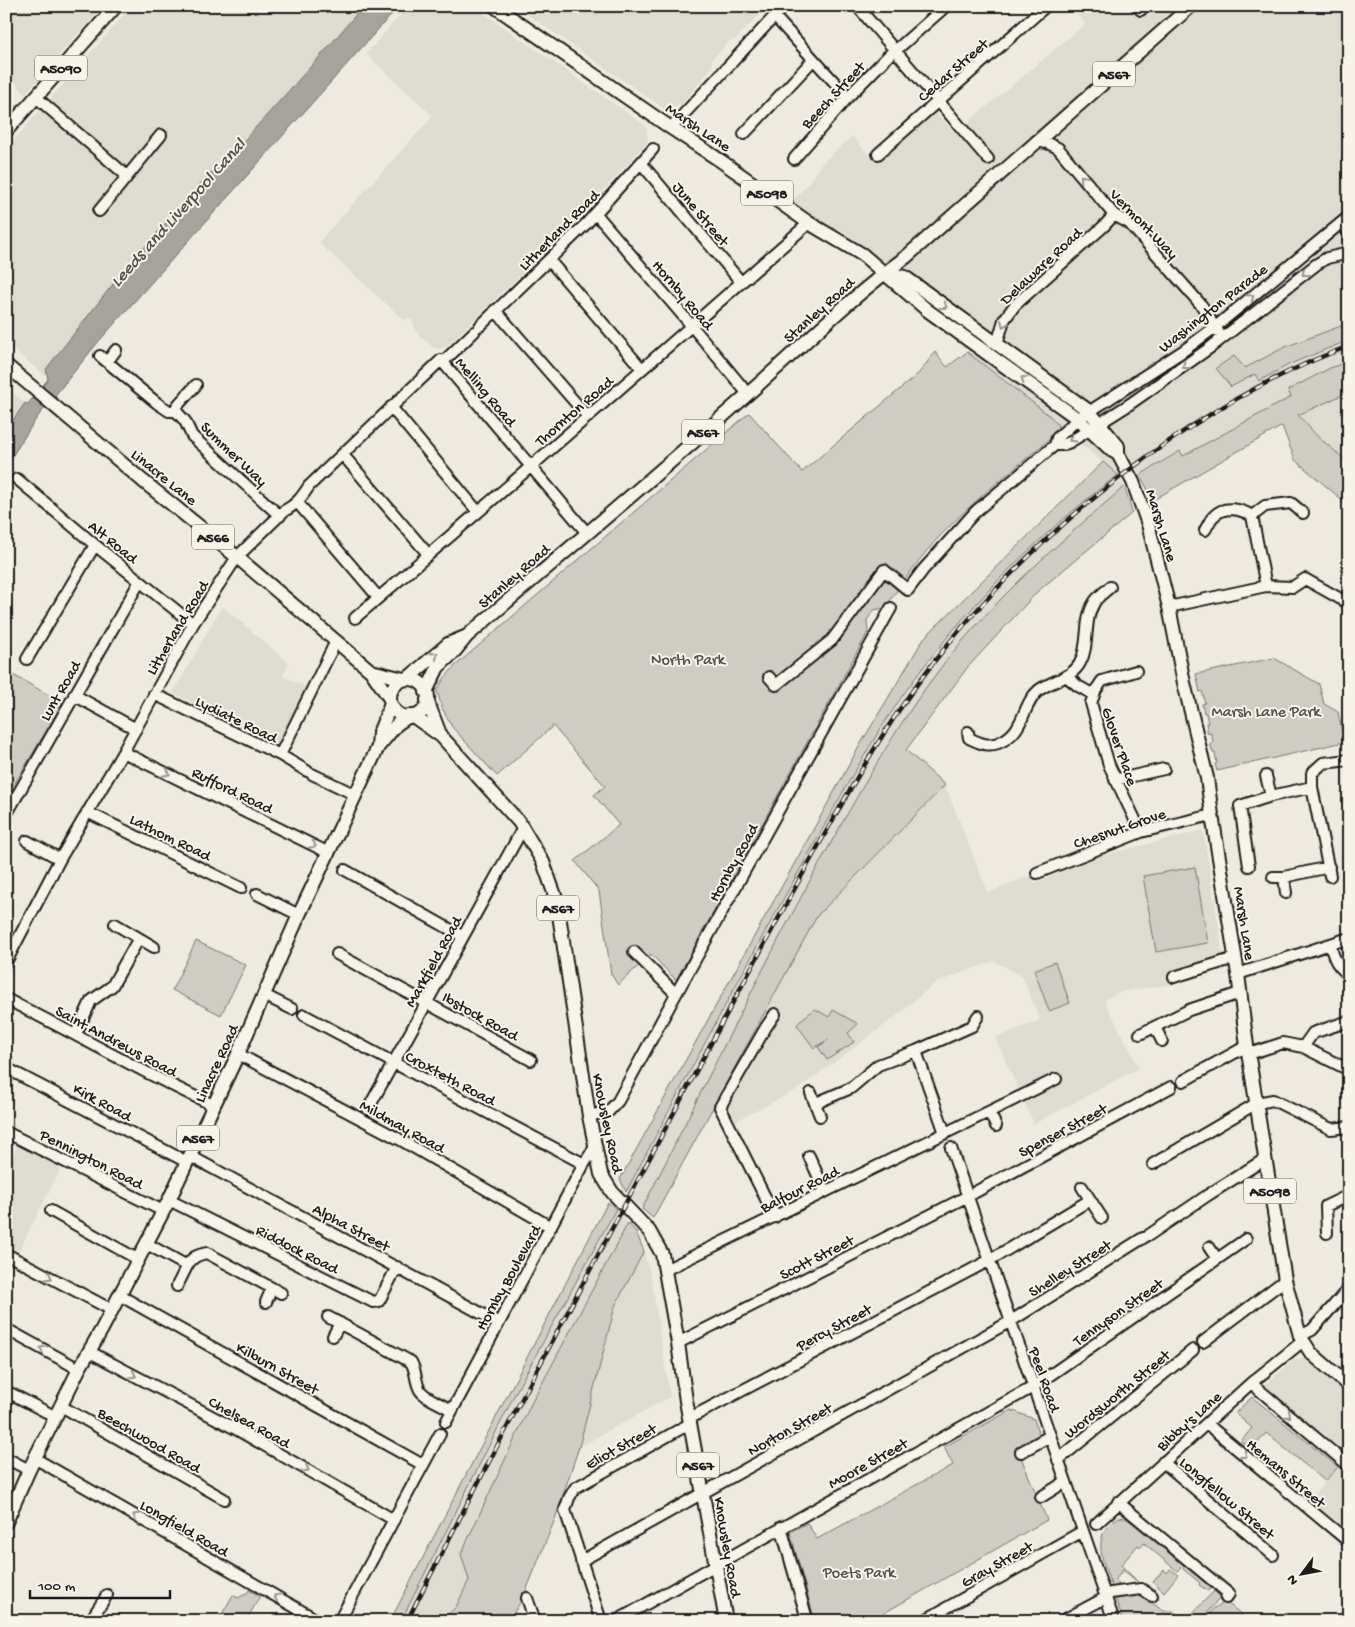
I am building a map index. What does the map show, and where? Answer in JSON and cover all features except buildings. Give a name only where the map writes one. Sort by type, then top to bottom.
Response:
[{"type":"main road","name":"A5090","points":[[6,131],[116,6]]},
{"type":"main road","name":"Marsh Lane","points":[[494,6],[810,223],[857,251],[885,272],[895,284],[928,310],[1078,419],[1111,450],[1118,454]]},
{"type":"main road","name":"Stanley Road","points":[[427,696],[438,667],[467,636],[748,394],[885,272],[906,257],[1191,6]]},
{"type":"main road","name":"Marsh Lane","points":[[885,272],[905,277],[1089,411],[1118,446],[1118,454],[1133,482],[1144,511],[1169,607],[1184,683],[1207,778],[1285,1280],[1302,1339],[1311,1353],[1349,1386]]},
{"type":"main road","name":"Linacre Lane","points":[[6,365],[371,671],[390,702]]},
{"type":"main road","name":"Stanley Road","points":[[405,679],[448,644],[467,636]]},
{"type":"main road","name":"Linacre Lane","points":[[371,671],[405,679]]},
{"type":"main road","points":[[405,679],[418,681],[423,686],[427,696],[422,711],[411,716],[396,712],[390,702],[392,688],[399,681],[405,679]]},
{"type":"main road","name":"Knowsley Road","points":[[427,696],[442,736]]},
{"type":"main road","name":"Linacre Road","points":[[378,747],[379,733],[390,702]]},
{"type":"main road","name":"Knowsley Road","points":[[411,716],[442,736],[523,828],[543,862],[557,902],[588,1116],[601,1174],[608,1186],[654,1237],[662,1254],[702,1493],[726,1621]]},
{"type":"main road","name":"Linacre Road","points":[[6,1522],[29,1470],[79,1369],[139,1260],[166,1205],[238,1054],[299,915],[378,747],[397,724],[411,716]]},
{"type":"street","points":[[671,128],[784,6]]},
{"type":"street","points":[[857,6],[988,159]]},
{"type":"street","name":"Beech Street","points":[[794,159],[848,97],[894,51],[946,6]]},
{"type":"street","name":"Cedar Street","points":[[878,154],[1046,6]]},
{"type":"street","points":[[774,16],[848,97]]},
{"type":"street","points":[[744,134],[813,60]]},
{"type":"street","points":[[36,97],[128,176]]},
{"type":"street","points":[[99,211],[162,136]]},
{"type":"street","name":"Vermont Way","points":[[1036,141],[1058,148],[1114,215],[1129,223],[1202,306],[1214,328],[1224,337]]},
{"type":"street","name":"Litherland Road","points":[[6,962],[60,859],[123,752],[193,624],[237,557],[303,497],[309,486],[477,329],[596,214],[653,149]]},
{"type":"street","name":"June Street","points":[[641,163],[741,282]]},
{"type":"street","name":"Hornby Road","points":[[596,214],[748,394]]},
{"type":"street","name":"Delaware Road","points":[[997,344],[1004,320],[1016,305],[1114,215]]},
{"type":"street","points":[[1348,217],[1346,226],[1349,237]]},
{"type":"street","name":"Washington Parade","points":[[1348,217],[1214,328],[1078,419],[1057,438],[1055,446],[1063,445],[1160,383],[1224,337],[1317,264],[1327,258],[1349,253]]},
{"type":"street","name":"Thornton Road","points":[[354,618],[531,467],[691,325],[810,223]]},
{"type":"street","points":[[549,260],[642,369]]},
{"type":"street","points":[[495,310],[588,417]]},
{"type":"street","points":[[116,350],[103,359],[169,411],[176,411],[177,406],[196,384]]},
{"type":"street","name":"Melling Road","points":[[442,361],[587,533]]},
{"type":"street","points":[[392,407],[478,512]]},
{"type":"street","name":"Summer Way","points":[[176,411],[185,421],[192,436],[280,516]]},
{"type":"street","points":[[769,677],[776,685],[832,640],[884,570],[908,590],[922,570],[976,511],[1055,446]]},
{"type":"street","points":[[343,454],[428,554]]},
{"type":"street","name":"Alt Road","points":[[16,479],[193,624]]},
{"type":"street","points":[[297,502],[378,597]]},
{"type":"street","points":[[1252,516],[1265,506],[1291,503],[1303,513]]},
{"type":"street","points":[[1205,530],[1214,515],[1226,510],[1243,510],[1252,516],[1266,586]]},
{"type":"street","points":[[27,659],[95,545]]},
{"type":"street","points":[[1169,607],[1266,586],[1293,587],[1305,579],[1349,602]]},
{"type":"street","name":"Lunt Road","points":[[6,814],[140,581]]},
{"type":"street","points":[[968,732],[969,738],[980,744],[993,745],[1007,739],[1016,730],[1039,690],[1074,671],[1081,662],[1089,614],[1094,602],[1110,587]]},
{"type":"street","name":"Hornby Road","points":[[588,1116],[609,1111],[618,1101],[891,608]]},
{"type":"street","points":[[280,756],[336,641]]},
{"type":"street","name":"Glover Place","points":[[1136,671],[1102,681],[1091,703],[1109,765],[1140,832]]},
{"type":"street","name":"Glover Place","points":[[1066,676],[1078,686],[1094,695]]},
{"type":"street","name":"Lydiate Road","points":[[154,694],[356,796]]},
{"type":"street","points":[[74,695],[136,728]]},
{"type":"street","name":"Rufford Road","points":[[123,752],[328,853]]},
{"type":"street","points":[[1286,893],[1279,877],[1330,872],[1312,787],[1312,773],[1323,763],[1349,760]]},
{"type":"street","points":[[1115,780],[1164,769]]},
{"type":"street","points":[[1266,776],[1271,796]]},
{"type":"street","points":[[1249,866],[1240,806],[1271,796],[1312,787]]},
{"type":"street","name":"Lathom Road","points":[[87,812],[241,888]]},
{"type":"street","name":"Chesnut Grove","points":[[1037,873],[1140,832],[1212,815]]},
{"type":"street","name":"Markfield Road","points":[[368,1109],[392,1062],[523,828]]},
{"type":"street","points":[[27,840],[60,859]]},
{"type":"street","points":[[345,870],[462,936]]},
{"type":"street","points":[[257,894],[299,915]]},
{"type":"street","points":[[115,924],[154,947]]},
{"type":"street","points":[[76,1034],[91,1001],[112,986],[139,938]]},
{"type":"street","points":[[1238,974],[1349,938]]},
{"type":"street","points":[[1330,944],[1338,967],[1349,975]]},
{"type":"street","points":[[634,952],[676,994]]},
{"type":"street","name":"Ibstock Road","points":[[337,954],[532,1060]]},
{"type":"street","points":[[1174,977],[1235,958]]},
{"type":"street","points":[[1140,1034],[1189,1010],[1240,993]]},
{"type":"street","points":[[264,995],[292,1009]]},
{"type":"street","name":"Saint Andrews Road","points":[[6,999],[213,1106]]},
{"type":"street","points":[[775,1014],[720,1107],[775,1217]]},
{"type":"street","name":"Croxteth Road","points":[[304,1016],[584,1164]]},
{"type":"street","points":[[816,1103],[851,1088],[878,1065],[916,1051],[972,1026],[978,1016]]},
{"type":"street","points":[[1303,1046],[1313,1033],[1349,1021]]},
{"type":"street","points":[[1155,1027],[1162,1042]]},
{"type":"street","points":[[1183,1080],[1248,1050],[1282,1042],[1303,1046],[1349,1070]]},
{"type":"street","points":[[916,1051],[945,1133]]},
{"type":"street","name":"Mildmay Road","points":[[238,1054],[399,1139],[551,1227]]},
{"type":"street","name":"Kirk Road","points":[[6,1068],[188,1159]]},
{"type":"street","name":"Balfour Road","points":[[665,1270],[1056,1079]]},
{"type":"street","name":"Spenser Street","points":[[968,1196],[1171,1087]]},
{"type":"street","points":[[811,1092],[820,1116]]},
{"type":"street","points":[[1153,1164],[1257,1103],[1273,1100],[1331,1129],[1349,1127]]},
{"type":"street","points":[[989,1112],[996,1126]]},
{"type":"street","name":"Pennington Road","points":[[6,1132],[166,1205]]},
{"type":"street","name":"Hornby Boulevard","points":[[446,1422],[584,1164],[595,1147]]},
{"type":"street","name":"Peel Road","points":[[951,1148],[1114,1621]]},
{"type":"street","points":[[809,1156],[826,1191]]},
{"type":"street","name":"Alpha Street","points":[[188,1159],[397,1267],[499,1323]]},
{"type":"street","name":"Shelley Street","points":[[1011,1322],[1266,1159]]},
{"type":"street","points":[[1082,1187],[1102,1218]]},
{"type":"street","points":[[1327,1234],[1326,1206],[1349,1195]]},
{"type":"street","name":"Scott Street","points":[[678,1343],[968,1196]]},
{"type":"street","name":"Percy Street","points":[[690,1421],[990,1260],[1090,1200]]},
{"type":"street","name":"Riddock Road","points":[[166,1205],[373,1302],[379,1301],[397,1267]]},
{"type":"street","points":[[51,1212],[139,1260]]},
{"type":"street","name":"Tennyson Street","points":[[1033,1387],[1246,1239]]},
{"type":"street","points":[[147,1244],[187,1266]]},
{"type":"street","points":[[1209,1247],[1218,1258]]},
{"type":"street","points":[[177,1286],[192,1258],[208,1253],[277,1290],[266,1302]]},
{"type":"street","points":[[6,1254],[112,1310]]},
{"type":"street","points":[[1202,1342],[1285,1280]]},
{"type":"street","name":"Bibby's Lane","points":[[1096,1524],[1118,1502],[1312,1330],[1349,1288]]},
{"type":"street","name":"Kilburn Street","points":[[119,1295],[423,1465]]},
{"type":"street","points":[[328,1317],[411,1362],[419,1390],[424,1395],[452,1410]]},
{"type":"street","name":"Norton Street","points":[[581,1561],[1011,1322]]},
{"type":"street","points":[[333,1336],[340,1324]]},
{"type":"street","points":[[6,1329],[79,1369]]},
{"type":"street","name":"Wordsworth Street","points":[[1058,1460],[1193,1350]]},
{"type":"street","name":"Chelsea Road","points":[[90,1352],[234,1428],[394,1520]]},
{"type":"street","points":[[1251,1384],[1349,1466]]},
{"type":"street","name":"Moore Street","points":[[616,1621],[1033,1387]]},
{"type":"street","name":"Beechwood Road","points":[[6,1391],[59,1411],[224,1499]]},
{"type":"street","name":"Eliot Street","points":[[581,1561],[565,1510],[575,1488],[690,1421]]},
{"type":"street","name":"Hemans Street","points":[[1207,1423],[1349,1542]]},
{"type":"street","points":[[339,1621],[440,1434]]},
{"type":"street","points":[[1021,1452],[1050,1436]]},
{"type":"street","points":[[6,1458],[29,1470]]},
{"type":"street","name":"Longfield Road","points":[[36,1459],[319,1621]]},
{"type":"street","name":"Longfellow Street","points":[[1164,1462],[1274,1555]]},
{"type":"street","points":[[1041,1497],[1065,1482]]},
{"type":"street","points":[[1118,1502],[1229,1594],[1226,1598]]},
{"type":"street","points":[[781,1527],[807,1619]]},
{"type":"street","name":"Gray Street","points":[[923,1621],[1083,1531]]},
{"type":"street","points":[[581,1561],[601,1621]]},
{"type":"street","points":[[1062,1621],[1110,1593],[1141,1588],[1152,1596]]},
{"type":"street","points":[[90,1621],[107,1595]]},
{"type":"street","points":[[527,1598],[535,1621]]},
{"type":"shaded area","points":[[6,6],[103,6],[25,94],[6,71]]},
{"type":"shaded area","points":[[132,6],[363,6],[220,167],[210,173],[121,274],[46,369],[49,379],[6,344],[6,149]]},
{"type":"shaded area","points":[[408,6],[473,6],[646,126],[648,141],[577,220],[446,347],[440,349],[434,348],[414,330],[414,323],[409,318],[407,320],[403,319],[320,244],[321,239],[433,116],[366,54]]},
{"type":"shaded area","points":[[515,6],[768,6],[735,40],[730,41],[711,60],[713,66],[682,104],[665,109]]},
{"type":"shaded area","points":[[1070,6],[1349,6],[1349,323],[1285,347],[1245,368],[1216,368],[1255,374],[1259,380],[1290,364],[1349,340],[1349,361],[1330,368],[1288,391],[1292,397],[1183,457],[1179,451],[1140,475],[1134,463],[1118,475],[1058,425],[1050,416],[967,352],[976,339],[901,283],[787,207],[807,185],[821,164],[852,136],[876,163],[935,111],[955,133],[1085,24]]},
{"type":"shaded area","points":[[6,387],[25,403],[6,430]]},
{"type":"shaded area","points":[[1349,392],[1349,463],[1318,437],[1297,415]]},
{"type":"shaded area","points":[[1118,475],[1124,487],[1034,566],[1004,596],[942,666],[887,744],[797,903],[642,1209],[626,1192],[785,895],[875,738],[904,694],[966,614],[1050,529],[1084,500]]},
{"type":"shaded area","points":[[222,606],[289,663],[283,676],[307,687],[279,747],[173,693]]},
{"type":"shaded area","points":[[945,785],[988,893],[1031,875],[1035,883],[1100,856],[1203,830],[1223,955],[1171,972],[1174,984],[1119,992],[1104,1000],[1139,1068],[1034,1124],[995,1038],[1040,1020],[1022,976],[994,961],[935,983],[894,1018],[798,1089],[736,1121],[726,1105],[774,1028],[760,1023],[817,916]]},
{"type":"shaded area","points":[[18,1144],[62,1166],[18,1253],[6,1246],[6,1159],[10,1161]]},
{"type":"shaded area","points":[[616,1209],[628,1223],[531,1404],[461,1554],[469,1580],[456,1607],[441,1621],[401,1621],[519,1386]]},
{"type":"shaded area","points":[[644,1251],[652,1282],[670,1397],[579,1447],[615,1306]]},
{"type":"shaded area","points":[[1304,1359],[1349,1397],[1349,1456],[1264,1385],[1294,1360]]},
{"type":"shaded area","points":[[1338,1467],[1349,1475],[1349,1531],[1309,1500]]},
{"type":"green space","points":[[1349,323],[1349,340],[1290,364],[1259,381],[1255,374],[1231,387],[1216,368],[1234,356],[1245,368],[1285,347]]},
{"type":"green space","name":"North Park","points":[[935,352],[947,367],[967,352],[1050,416],[1058,425],[1056,434],[954,521],[933,543],[885,608],[874,610],[867,620],[868,632],[676,980],[651,954],[618,985],[611,974],[599,891],[575,861],[619,825],[594,795],[605,786],[553,726],[497,776],[452,727],[442,708],[437,691],[443,680],[455,666],[749,413],[802,472],[919,373]]},
{"type":"green space","points":[[1349,361],[1349,392],[1298,415],[1318,437],[1349,463],[1349,512],[1340,498],[1295,460],[1282,426],[1153,500],[1140,475],[1180,451],[1183,456],[1291,397],[1288,390],[1330,368]]},
{"type":"green space","points":[[1103,462],[1118,475],[1058,524],[1002,576],[950,633],[903,695],[878,732],[717,1020],[626,1192],[620,1179],[860,745],[924,638]]},
{"type":"green space","points":[[1124,487],[1132,513],[1038,591],[967,668],[906,750],[945,785],[817,916],[653,1218],[642,1209],[782,932],[845,818],[898,729],[942,666],[984,617],[1052,550]]},
{"type":"green space","name":"Marsh Lane Park","points":[[1274,658],[1319,684],[1324,704],[1338,712],[1344,742],[1217,771],[1215,753],[1213,753],[1210,743],[1213,742],[1211,733],[1208,734],[1206,713],[1204,713],[1202,704],[1205,703],[1202,691],[1200,692],[1196,674]]},
{"type":"green space","points":[[6,671],[63,703],[6,798]]},
{"type":"green space","points":[[1195,867],[1208,943],[1156,952],[1143,876]]},
{"type":"green space","points":[[196,941],[246,965],[221,1015],[172,990]]},
{"type":"green space","points":[[1055,962],[1070,1003],[1049,1011],[1034,970]]},
{"type":"green space","points":[[815,1009],[829,1017],[833,1010],[858,1024],[848,1033],[854,1042],[827,1060],[818,1047],[829,1039],[814,1048],[797,1025]]},
{"type":"green space","points":[[608,1202],[616,1209],[519,1386],[401,1621],[390,1621]]},
{"type":"green space","points":[[628,1223],[636,1232],[644,1251],[615,1306],[579,1447],[555,1519],[524,1596],[509,1621],[441,1621],[456,1607],[469,1580],[461,1554],[531,1404]]},
{"type":"green space","points":[[1252,1397],[1338,1467],[1325,1481],[1266,1433],[1252,1450],[1241,1441],[1252,1428],[1235,1413]]},
{"type":"green space","name":"Poets Park","points":[[1011,1410],[1034,1419],[1039,1435],[1017,1448],[1047,1520],[870,1621],[815,1621],[790,1532],[807,1523],[817,1539],[953,1465],[944,1447]]},
{"type":"green space","points":[[1119,1517],[1130,1521],[1173,1558],[1176,1558],[1211,1587],[1208,1591],[1183,1569],[1184,1567],[1182,1566],[1177,1571],[1144,1543],[1141,1547],[1138,1545],[1121,1565],[1138,1582],[1123,1570],[1115,1580],[1119,1588],[1113,1590],[1103,1560],[1101,1541],[1109,1524]]},
{"type":"green space","points":[[1170,1569],[1178,1575],[1164,1592],[1153,1582],[1164,1570],[1167,1573]]},
{"type":"green space","points":[[249,1590],[260,1596],[246,1621],[218,1621],[233,1595],[238,1598]]},
{"type":"green space","points":[[1135,1591],[1145,1594],[1150,1601],[1163,1611],[1173,1611],[1186,1620],[1214,1591],[1220,1597],[1200,1621],[1123,1621],[1115,1597]]},
{"type":"green space","points":[[1226,1602],[1247,1619],[1245,1621],[1203,1621],[1214,1608]]},
{"type":"water","name":"Leeds and Liverpool Canal","points":[[363,6],[399,6],[99,341],[36,419],[6,466],[6,430],[25,403],[28,404],[48,379],[46,369],[121,274],[210,173],[220,167]]},
{"type":"railway","points":[[407,1621],[544,1357],[766,941],[849,792],[883,734],[908,697],[950,642],[997,589],[1048,538],[1104,490],[1162,446],[1223,407],[1286,373],[1349,346]]}]
